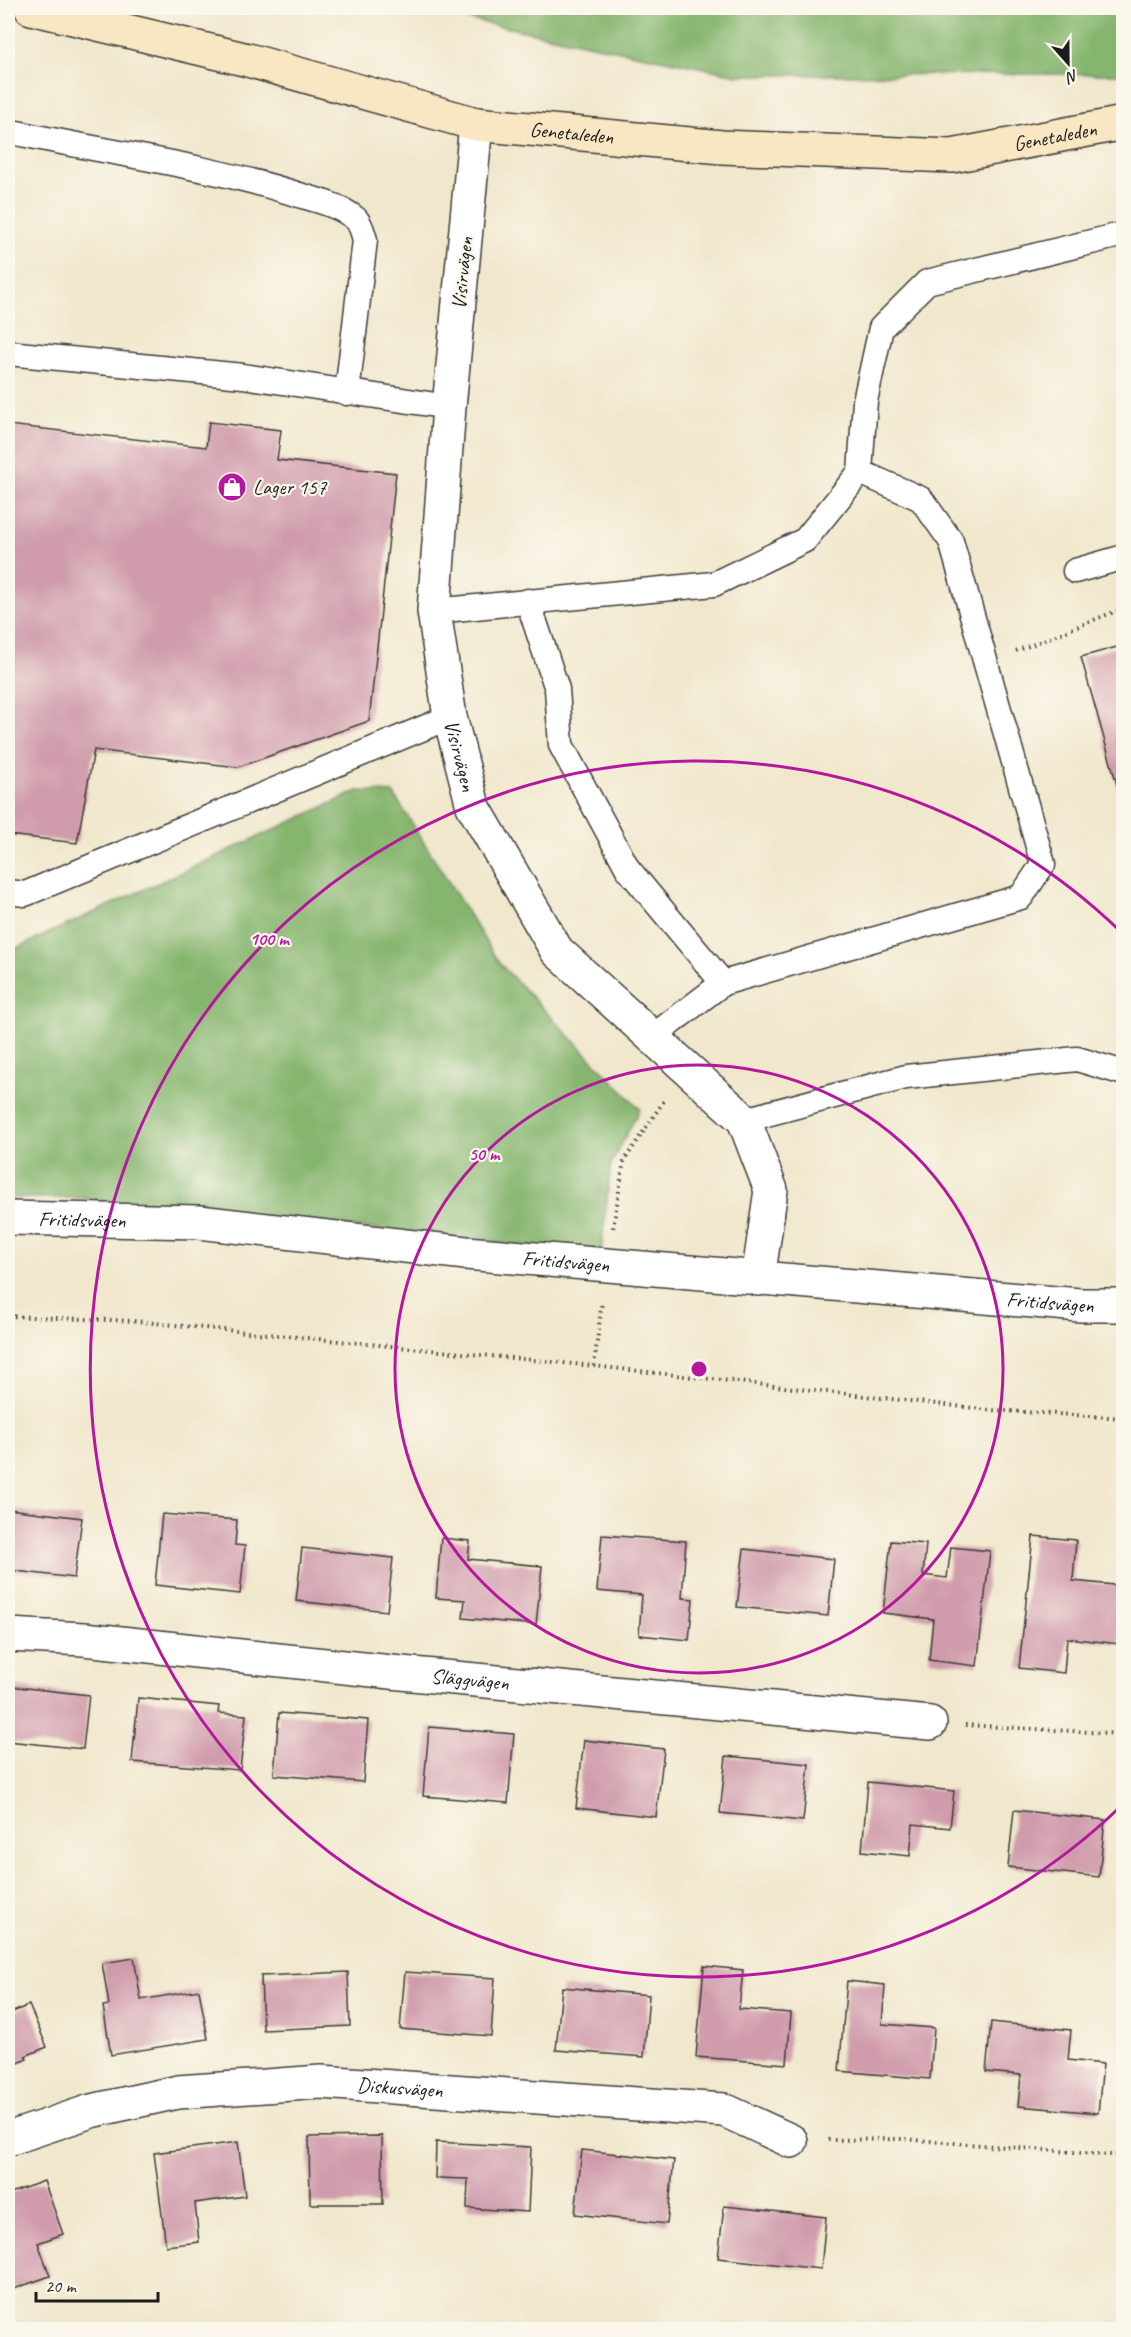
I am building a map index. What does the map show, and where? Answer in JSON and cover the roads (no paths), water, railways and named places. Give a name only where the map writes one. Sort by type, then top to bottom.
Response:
[{"type":"main road","name":"Genetaleden","points":[[31,8],[248,60],[476,124],[722,147],[952,156],[1124,123]]},
{"type":"street","name":"Visirvägen","points":[[476,124],[449,406],[434,611],[450,717],[473,806],[557,951],[744,1120],[771,1190],[758,1279]]},
{"type":"street","name":"Fritidsvägen","points":[[8,1218],[199,1222],[466,1253],[1080,1305],[1124,1305]]},
{"type":"street","name":"Släggvägen","points":[[8,1635],[84,1639],[402,1673],[930,1723]]},
{"type":"street","name":"Diskusvägen","points":[[8,2139],[91,2111],[178,2092],[321,2082],[724,2110],[791,2140]]},
{"type":"lane","points":[[8,131],[162,160],[266,185],[337,207],[358,221],[365,240],[347,393]]},
{"type":"lane","points":[[434,611],[714,584],[805,540],[860,472],[865,401],[881,328],[927,282],[1124,234]]},
{"type":"lane","points":[[8,353],[243,376],[347,393],[449,406]]},
{"type":"lane","points":[[652,1037],[723,983],[1021,897],[1043,864],[951,541],[921,499],[860,472]]},
{"type":"lane","points":[[1075,571],[1124,557]]},
{"type":"lane","points":[[528,601],[557,689],[561,745],[628,869],[723,983]]},
{"type":"lane","points":[[8,892],[25,894],[450,717]]},
{"type":"lane","points":[[744,1120],[906,1077],[1077,1059],[1124,1073]]},
{"type":"place","name":"Lager 157","points":[[232,487]]}]
